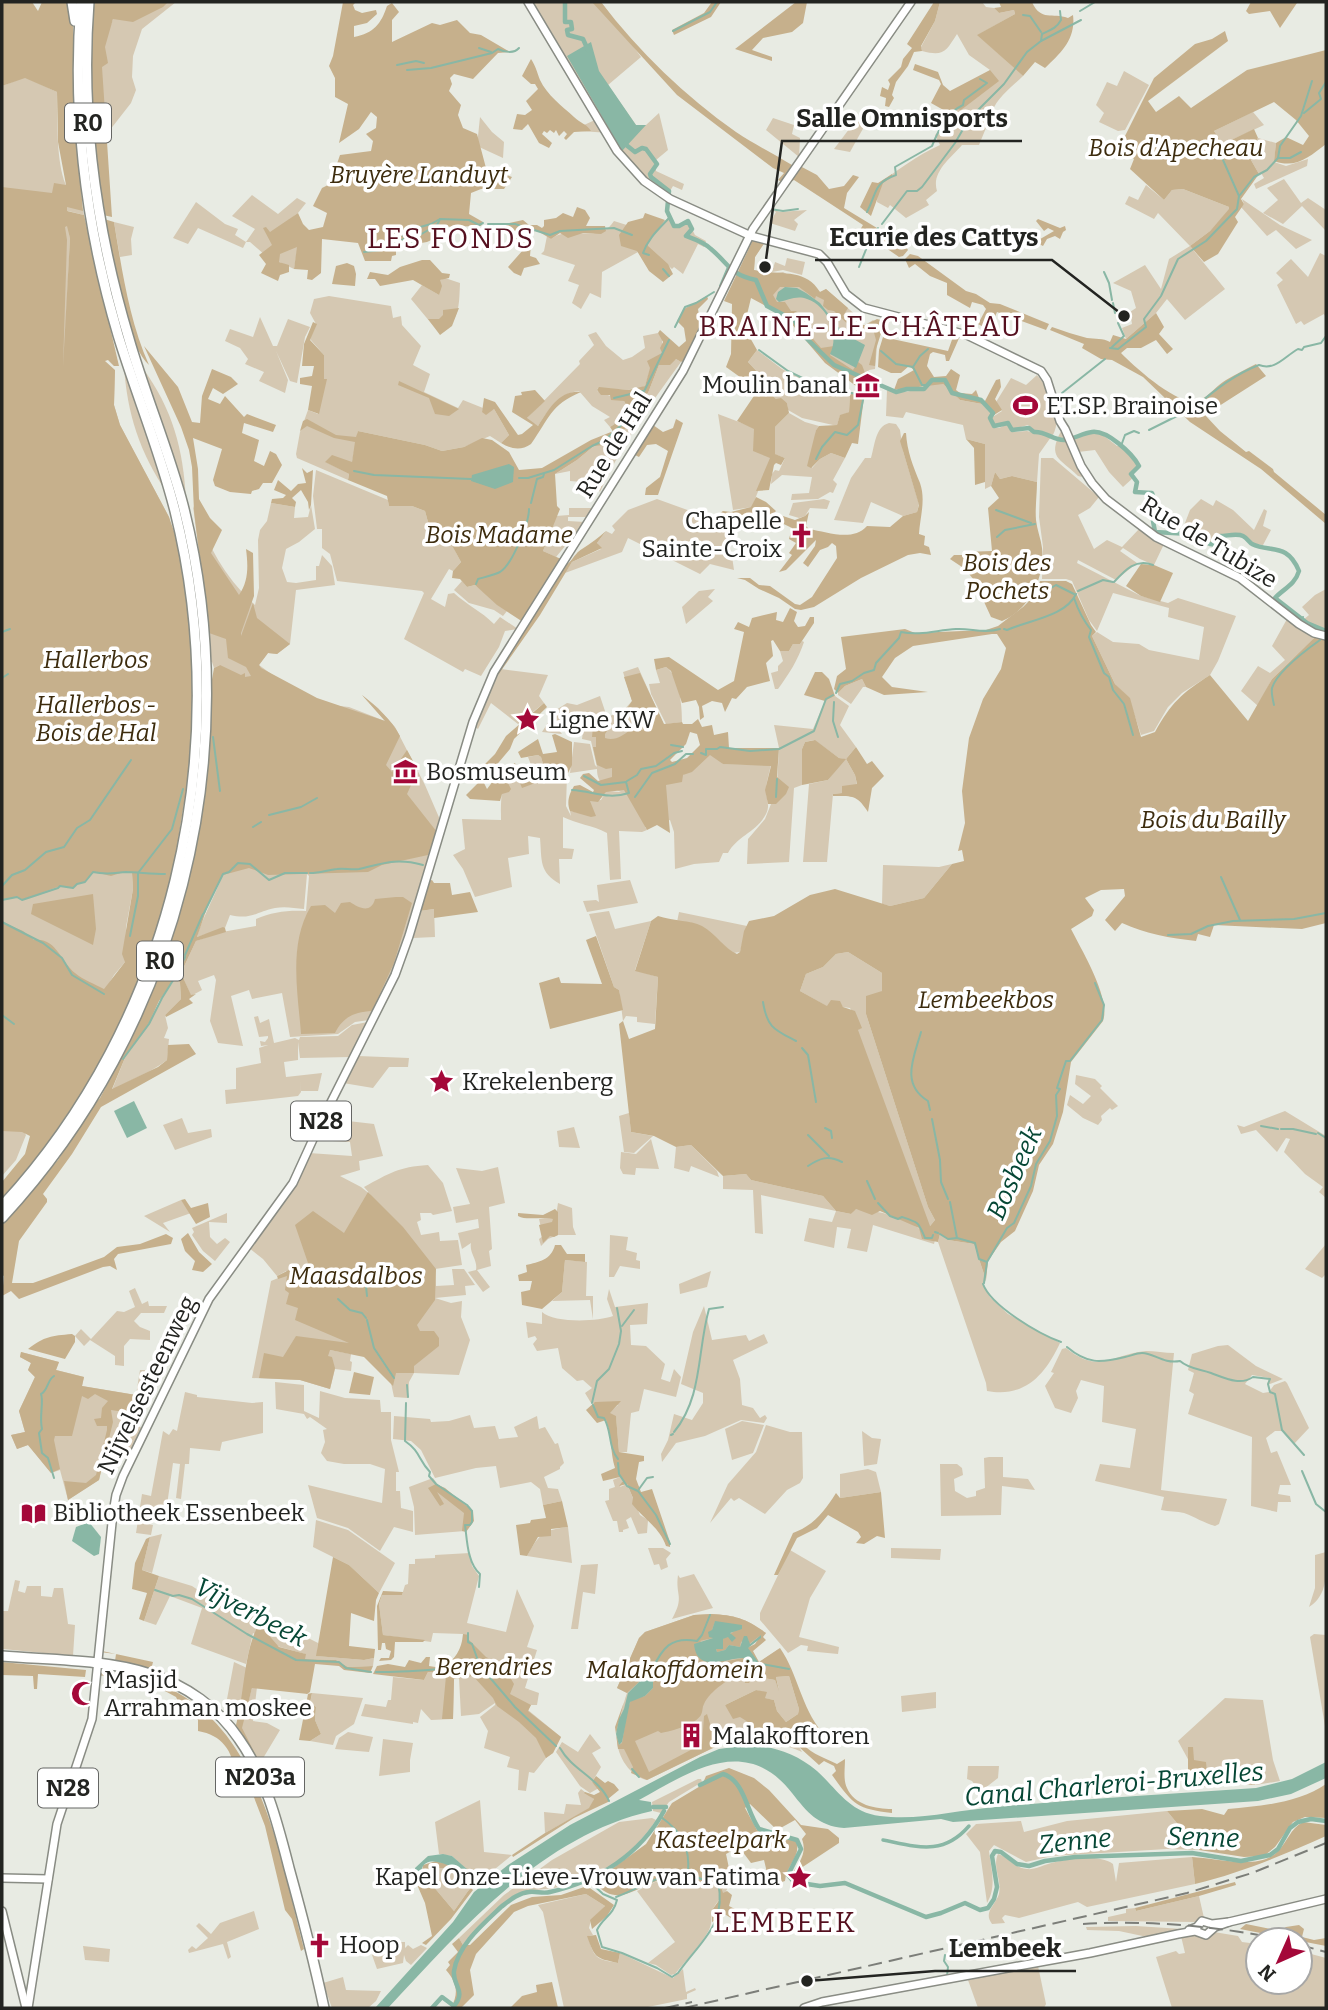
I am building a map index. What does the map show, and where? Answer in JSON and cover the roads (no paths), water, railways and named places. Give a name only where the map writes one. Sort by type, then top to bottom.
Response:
[{"type":"highway","points":[[72,2],[78,33]]},
{"type":"highway","name":"R0","points":[[2,1206],[73,1113],[103,1065],[134,1002],[153,956],[174,888],[188,821],[196,753],[197,655],[189,575],[166,478],[119,339],[96,249],[81,142],[78,33],[81,2]]},
{"type":"highway","name":"R0","points":[[2,1218],[48,1165],[74,1128],[111,1068],[142,1006],[161,958],[182,890],[197,822],[205,754],[207,662],[202,604],[191,538],[174,475],[116,295],[95,192],[87,100],[89,2]]},
{"type":"highway","name":"N203a","points":[[2,1658],[97,1667],[139,1675],[180,1692],[218,1721],[240,1749],[257,1782],[279,1849],[322,2008]]},
{"type":"main road","points":[[528,2],[621,156],[641,178],[668,198],[751,236]]},
{"type":"main road","name":"N28","points":[[751,236],[911,2]]},
{"type":"main road","name":"Rue de Hal","points":[[442,825],[475,714],[494,672],[683,371],[751,236]]},
{"type":"main road","name":"Rue de Tubize","points":[[751,236],[817,253],[825,260],[840,287],[853,301],[869,310],[968,335],[1032,365],[1051,390],[1081,466],[1092,483],[1123,513],[1156,537],[1240,578],[1298,624],[1326,636]]},
{"type":"main road","name":"Nijvelsesteenweg","points":[[27,2007],[60,1811],[90,1729],[114,1504],[123,1476],[209,1299],[293,1183],[387,992],[410,936],[442,825]]},
{"type":"main road","points":[[2,1878],[48,1879]]},
{"type":"main road","points":[[804,2008],[830,2000],[963,1978],[1151,1940],[1197,1929],[1202,1921],[1210,1926],[1326,1899]]},
{"type":"main road","name":"N28","points":[[2,1911],[27,2007]]},
{"type":"main road","points":[[1197,1929],[1206,1935],[1210,1926]]},
{"type":"waterway","points":[[565,2],[565,22],[571,22],[572,29],[567,30],[568,35],[583,39],[588,50]]},
{"type":"waterway","points":[[673,31],[710,12],[717,2]]},
{"type":"waterway","points":[[1080,11],[1095,2]]},
{"type":"waterway","points":[[1041,41],[1042,34],[1061,20],[1060,11]]},
{"type":"waterway","points":[[1023,15],[1030,16],[1041,32]]},
{"type":"waterway","points":[[882,224],[907,191],[917,191],[922,187],[955,143],[969,119],[1004,84],[1027,52],[1041,41],[1081,20]]},
{"type":"waterway","points":[[479,48],[491,52]]},
{"type":"waterway","points":[[407,70],[431,68],[492,53],[498,49],[512,52],[519,48]]},
{"type":"waterway","points":[[397,65],[416,61],[424,63]]},
{"type":"waterway","points":[[867,212],[879,185],[896,175],[895,167],[932,146],[948,117],[963,105],[964,100],[987,83],[980,79]]},
{"type":"waterway","points":[[1278,158],[1280,146],[1301,116],[1312,81]]},
{"type":"waterway","points":[[1304,113],[1321,99],[1319,93],[1326,82]]},
{"type":"waterway","points":[[625,144],[635,152],[646,149],[657,164],[650,174],[669,191],[667,211],[674,226],[688,221],[692,229],[686,236],[708,247],[735,272],[756,280],[767,306],[795,321],[800,332],[834,365],[896,392],[924,389],[932,380],[945,380],[952,393],[981,400],[993,413],[990,418],[994,426],[1008,423],[1012,430],[1029,428],[1061,440],[1092,432],[1112,438],[1139,466],[1131,474],[1137,482],[1135,492],[1152,493],[1154,498],[1150,504],[1155,532],[1190,534],[1217,545],[1220,536],[1241,535],[1259,547],[1284,552],[1299,571],[1292,583],[1275,598],[1307,623],[1326,631]]},
{"type":"waterway","points":[[1240,195],[1254,177],[1267,170],[1278,158],[1290,158],[1301,152]]},
{"type":"waterway","points":[[1110,348],[1118,349],[1146,327],[1144,319],[1161,296],[1178,259],[1206,241],[1237,209],[1239,196],[1223,160]]},
{"type":"waterway","points":[[770,209],[798,209]]},
{"type":"waterway","points":[[649,255],[643,253],[648,243],[670,217]]},
{"type":"waterway","points":[[403,236],[406,231],[440,219]]},
{"type":"waterway","points":[[392,247],[411,244],[418,236],[437,225],[440,219],[469,220],[479,225],[483,223]]},
{"type":"waterway","points":[[488,224],[515,224],[550,235],[560,231],[614,228],[632,235]]},
{"type":"waterway","points":[[872,237],[878,228]]},
{"type":"waterway","points":[[402,240],[407,234],[412,234]]},
{"type":"waterway","points":[[859,267],[867,247]]},
{"type":"waterway","points":[[364,252],[389,249]]},
{"type":"waterway","points":[[720,286],[728,267]]},
{"type":"waterway","points":[[663,269],[669,276]]},
{"type":"waterway","points":[[1104,272],[1112,300]]},
{"type":"waterway","points":[[675,327],[685,307],[714,292]]},
{"type":"waterway","points":[[1113,303],[1115,313]]},
{"type":"waterway","points":[[1112,347],[1124,336],[1118,323]]},
{"type":"waterway","points":[[1189,403],[1196,406],[1242,373],[1259,365],[1275,365],[1298,349],[1321,343],[1326,336]]},
{"type":"waterway","points":[[519,478],[554,470],[605,440],[628,419],[634,419],[633,414],[669,340]]},
{"type":"waterway","points":[[913,367],[928,349]]},
{"type":"waterway","points":[[759,350],[788,371],[825,389],[864,395],[858,425],[847,435],[835,432],[816,459]]},
{"type":"waterway","points":[[881,351],[896,364],[913,367],[922,385],[927,385]]},
{"type":"waterway","points":[[1062,393],[1105,359]]},
{"type":"waterway","points":[[614,398],[643,391]]},
{"type":"waterway","points":[[1149,430],[1179,415]]},
{"type":"waterway","points":[[1121,446],[1125,435],[1134,431],[1139,433]]},
{"type":"waterway","points":[[354,471],[374,475],[471,479]]},
{"type":"waterway","points":[[531,503],[537,479],[544,474]]},
{"type":"waterway","points":[[476,584],[478,579],[500,572],[510,561],[523,533],[529,509]]},
{"type":"waterway","points":[[996,510],[1031,523]]},
{"type":"waterway","points":[[997,537],[1005,530],[1035,524]]},
{"type":"waterway","points":[[1114,582],[1136,564],[1153,565]]},
{"type":"waterway","points":[[1078,591],[1103,580],[1113,582]]},
{"type":"waterway","points":[[1051,588],[1056,585],[1074,594]]},
{"type":"waterway","points":[[1004,629],[1046,617],[1064,608],[1076,594]]},
{"type":"waterway","points":[[1074,598],[1091,630],[1089,637],[1104,673],[1124,704],[1133,735]]},
{"type":"waterway","points":[[2,632],[10,629]]},
{"type":"waterway","points":[[836,693],[840,684],[874,670],[876,663],[899,638],[901,632],[1000,629]]},
{"type":"waterway","points":[[1274,705],[1272,690],[1275,682],[1293,662],[1320,640]]},
{"type":"waterway","points":[[2,678],[8,674]]},
{"type":"waterway","points":[[701,753],[706,755],[706,749],[720,747],[750,751],[779,749],[814,731],[826,699],[833,695]]},
{"type":"waterway","points":[[834,702],[833,721],[838,737]]},
{"type":"waterway","points":[[213,737],[220,791]]},
{"type":"waterway","points":[[671,745],[683,747]]},
{"type":"waterway","points":[[627,781],[641,769],[656,766],[674,753],[682,751]]},
{"type":"waterway","points":[[635,797],[652,773],[675,764],[686,754],[693,754]]},
{"type":"waterway","points":[[2,886],[12,875],[25,870],[46,852],[64,847],[77,828],[90,820],[131,760]]},
{"type":"waterway","points":[[572,790],[607,795],[629,793],[626,782],[601,785],[584,776]]},
{"type":"waterway","points":[[776,797],[777,779]]},
{"type":"waterway","points":[[130,936],[138,896],[138,873],[172,829],[183,789]]},
{"type":"waterway","points":[[269,815],[301,807],[317,798]]},
{"type":"waterway","points":[[253,827],[261,822]]},
{"type":"waterway","points":[[204,913],[223,874],[238,863],[250,864],[269,880],[285,873],[307,873]]},
{"type":"waterway","points":[[310,873],[359,869],[383,863],[423,865]]},
{"type":"waterway","points":[[2,900],[17,897],[22,900],[60,886],[73,888],[85,882],[93,872],[165,874]]},
{"type":"waterway","points":[[1221,877],[1240,920]]},
{"type":"waterway","points":[[1168,935],[1191,934],[1208,926],[1233,921],[1294,919],[1326,913]]},
{"type":"waterway","points":[[185,955],[203,914]]},
{"type":"waterway","points":[[2,922],[43,943],[62,958],[72,975],[104,994]]},
{"type":"waterway","points":[[178,972],[185,957]]},
{"type":"waterway","points":[[123,1059],[149,1024],[177,974]]},
{"type":"waterway","name":"Bosbeek","points":[[987,1262],[1007,1228],[1014,1223],[1031,1186],[1036,1164],[1050,1141],[1057,1116],[1056,1095],[1060,1089],[1057,1088],[1066,1061],[1070,1061],[1102,1020],[1104,1005],[1095,983]]},
{"type":"waterway","points":[[763,1002],[767,1018],[773,1027],[796,1041]]},
{"type":"waterway","points":[[2,1015],[14,1024]]},
{"type":"waterway","points":[[921,1032],[911,1070],[914,1087],[928,1101],[930,1110]]},
{"type":"waterway","points":[[802,1048],[808,1055],[816,1102]]},
{"type":"waterway","points":[[932,1119],[940,1160],[941,1182],[948,1199]]},
{"type":"waterway","points":[[1261,1126],[1278,1129]]},
{"type":"waterway","points":[[825,1128],[831,1131],[832,1138]]},
{"type":"waterway","points":[[1281,1129],[1316,1134]]},
{"type":"waterway","points":[[1318,1133],[1326,1138]]},
{"type":"waterway","points":[[808,1135],[829,1156]]},
{"type":"waterway","points":[[808,1166],[824,1158],[842,1162]]},
{"type":"waterway","points":[[867,1181],[875,1199]]},
{"type":"waterway","points":[[950,1202],[957,1238],[975,1243],[979,1259],[987,1262],[984,1283]]},
{"type":"waterway","points":[[878,1203],[890,1216],[898,1219],[902,1217],[918,1224],[925,1238],[932,1238],[933,1235]]},
{"type":"waterway","points":[[940,1234],[948,1239],[957,1238]]},
{"type":"waterway","points":[[365,1276],[367,1296]]},
{"type":"waterway","points":[[983,1284],[1005,1310],[1041,1333],[1061,1342]]},
{"type":"waterway","points":[[338,1299],[350,1310],[362,1313],[366,1318]]},
{"type":"waterway","points":[[674,1432],[695,1389],[709,1309],[723,1307]]},
{"type":"waterway","points":[[592,1403],[597,1381],[609,1369],[619,1344],[621,1331],[617,1308]]},
{"type":"waterway","points":[[622,1326],[634,1310]]},
{"type":"waterway","points":[[367,1320],[374,1348],[394,1378]]},
{"type":"waterway","points":[[1067,1347],[1081,1357],[1094,1361],[1142,1353],[1169,1361],[1180,1361],[1232,1380],[1243,1381],[1253,1377],[1270,1379],[1268,1384],[1270,1392],[1275,1394],[1282,1430],[1304,1455]]},
{"type":"waterway","points":[[54,1376],[41,1394],[42,1429],[39,1433],[42,1453],[48,1458],[54,1478]]},
{"type":"waterway","points":[[407,1385],[408,1397]]},
{"type":"waterway","points":[[406,1403],[405,1441],[417,1452],[436,1484],[472,1511],[472,1522],[465,1525],[472,1564],[480,1574],[479,1587]]},
{"type":"waterway","points":[[593,1405],[598,1417],[604,1418],[618,1459]]},
{"type":"waterway","points":[[618,1463],[619,1474],[627,1486],[638,1491],[656,1515],[670,1544]]},
{"type":"waterway","points":[[1302,1471],[1316,1504],[1326,1512]]},
{"type":"waterway","points":[[639,1489],[647,1478],[653,1477]]},
{"type":"waterway","name":"Vijverbeek","points":[[155,1590],[192,1599],[247,1634],[296,1660],[339,1662],[346,1668],[371,1672]]},
{"type":"waterway","points":[[652,1670],[668,1645],[680,1640],[697,1641],[710,1615]]},
{"type":"waterway","points":[[468,1633],[468,1642],[472,1644],[480,1666]]},
{"type":"waterway","points":[[756,1663],[789,1669]]},
{"type":"waterway","name":"Vijverbeek","points":[[376,1672],[480,1666],[515,1707],[556,1746]]},
{"type":"waterway","name":"Vijverbeek","points":[[560,1748],[571,1762],[599,1786],[609,1801]]},
{"type":"waterway","points":[[632,1769],[639,1777]]},
{"type":"waterway","name":"Zenne","points":[[700,1785],[723,1774],[741,1790],[759,1829],[797,1840],[801,1849],[788,1875],[794,1882],[820,1886],[845,1883],[926,1917],[965,1903],[980,1910],[988,1908],[997,1887],[992,1856],[995,1851],[1001,1852],[1017,1864],[1029,1866],[1075,1857],[1192,1853],[1241,1861],[1270,1855],[1278,1849],[1290,1828],[1298,1822],[1311,1819],[1326,1821]]},
{"type":"waterway","name":"Zenne","points":[[653,1807],[666,1807]]},
{"type":"waterway","name":"Zenne","points":[[432,2008],[442,1997],[454,2006],[458,2001],[459,1992],[454,1976],[456,1961],[472,1936],[501,1907],[521,1894],[550,1892],[601,1873],[630,1853],[664,1811]]},
{"type":"waterway","points":[[661,1817],[684,1841],[688,1856],[688,1873],[701,1879],[716,1875],[718,1879]]},
{"type":"waterway","points":[[883,1840],[929,1847],[950,1842],[969,1826]]},
{"type":"waterway","points":[[616,1897],[682,1871]]},
{"type":"waterway","points":[[589,1881],[603,1894],[617,1900],[613,1910],[597,1930],[602,1947],[622,1953],[672,1977],[704,1941],[716,1920],[720,1896],[718,1881]]},
{"type":"waterway","points":[[945,1955],[947,1976]]},
{"type":"railway","points":[[684,2008],[1187,1893],[1252,1873],[1326,1843]]},
{"type":"railway","points":[[1083,1924],[1184,1925],[1244,1933]]},
{"type":"railway","points":[[1314,1949],[1326,1952]]},
{"type":"railway","points":[[665,2008],[692,2002]]},
{"type":"place","name":"Salle Omnisports","points":[[765,267]]},
{"type":"place","name":"Ecurie des Cattys","points":[[1124,316]]},
{"type":"place","name":"Moulin banal","points":[[868,385]]},
{"type":"place","name":"ET.SP. Brainoise","points":[[1026,406]]},
{"type":"place","name":"Chapelle Sainte-Croix","points":[[802,535]]},
{"type":"place","name":"Ligne KW","points":[[528,720]]},
{"type":"place","name":"Bosmuseum","points":[[406,772]]},
{"type":"place","name":"Krekelenberg","points":[[442,1082]]},
{"type":"place","name":"Bibliotheek Essenbeek","points":[[33,1513]]},
{"type":"place","name":"Masjid Arrahman moskee","points":[[84,1694]]},
{"type":"place","name":"Malakofftoren","points":[[692,1736]]},
{"type":"place","name":"Kapel Onze-Lieve-Vrouw van Fatima","points":[[800,1877]]},
{"type":"place","name":"Hoop","points":[[319,1945]]},
{"type":"place","name":"Lembeek","points":[[807,1981]]},
{"type":"district","name":"LES FONDS","points":[[451,238]]},
{"type":"district","name":"BRAINE-LE-CHÂTEAU","points":[[861,326]]},
{"type":"district","name":"LEMBEEK","points":[[785,1922]]},
{"type":"park label","name":"Bois d'Apecheau","points":[[1176,148]]},
{"type":"park label","name":"Bruyère Landuyt","points":[[419,175]]},
{"type":"park label","name":"Bois Madame","points":[[499,535]]},
{"type":"park label","name":"Bois des Pochets","points":[[1007,577]]},
{"type":"park label","name":"Hallerbos","points":[[96,660]]},
{"type":"park label","name":"Hallerbos - Bois de Hal","points":[[96,719]]},
{"type":"park label","name":"Bois du Bailly","points":[[1213,820]]},
{"type":"park label","name":"Lembeekbos","points":[[986,1000]]},
{"type":"park label","name":"Maasdalbos","points":[[356,1276]]},
{"type":"park label","name":"Berendries","points":[[494,1667]]},
{"type":"park label","name":"Malakoffdomein","points":[[675,1670]]},
{"type":"park label","name":"Kasteelpark","points":[[721,1840]]},
{"type":"water label","name":"Canal Charleroi-Bruxelles","points":[[1114,1784]]},
{"type":"water label","name":"Senne","points":[[1203,1837]]}]
